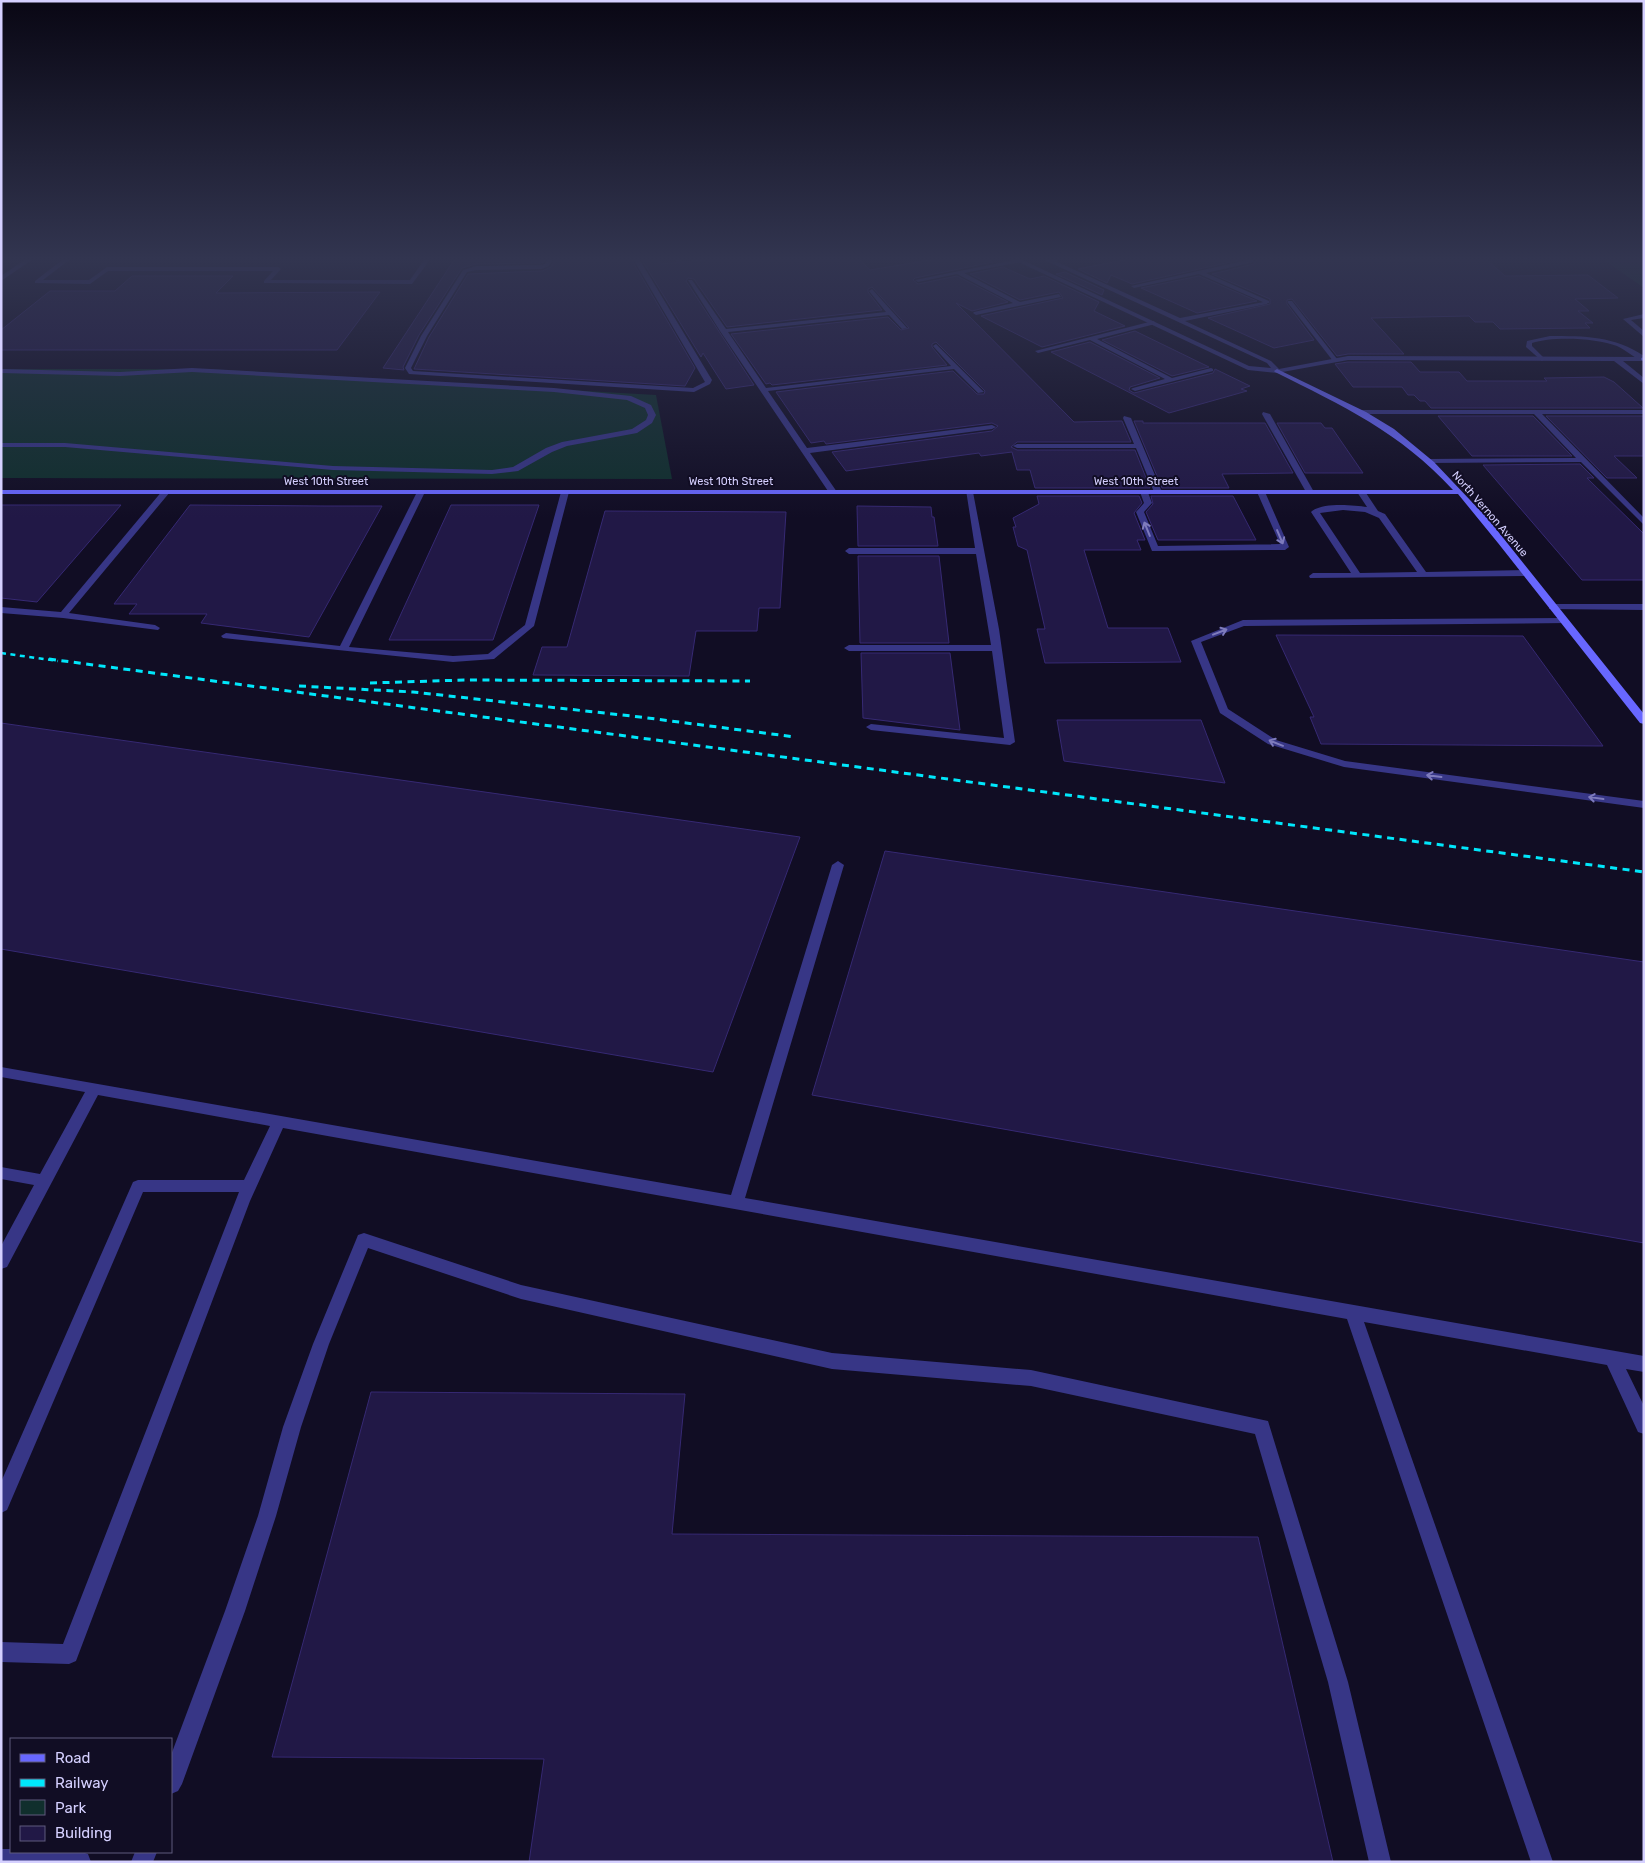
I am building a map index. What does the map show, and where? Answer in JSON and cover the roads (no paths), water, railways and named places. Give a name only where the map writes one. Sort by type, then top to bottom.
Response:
[{"type":"street","points":[[420,344],[408,368],[410,373],[694,390],[704,387],[708,384],[709,380],[687,344]]},
{"type":"street","points":[[733,344],[833,492]]},
{"type":"street","points":[[1038,351],[1067,344]]},
{"type":"street","points":[[1102,344],[1171,380]]},
{"type":"street","name":"North Vernon Avenue","points":[[1197,344],[1248,368],[1277,371],[1360,412],[1391,431],[1428,461],[1460,492],[1642,717]]},
{"type":"street","name":"North Vernon Avenue","points":[[1231,344],[1270,362],[1277,371]]},
{"type":"street","points":[[1323,344],[1335,360]]},
{"type":"street","points":[[1529,344],[1529,347],[1542,359]]},
{"type":"street","points":[[1617,344],[1622,345],[1643,359]]},
{"type":"street","points":[[936,346],[980,392]]},
{"type":"street","points":[[1277,371],[1348,358],[1643,359]]},
{"type":"street","points":[[1616,359],[1644,382]]},
{"type":"street","points":[[763,390],[956,367]]},
{"type":"street","points":[[1,371],[120,374],[192,370],[554,390],[628,398],[648,407],[652,415],[649,421],[634,431],[565,444],[549,450],[515,469],[492,472],[333,468],[51,444],[1,445]]},
{"type":"street","points":[[1135,389],[1212,370]]},
{"type":"street","points":[[1360,412],[1644,412]]},
{"type":"street","points":[[1536,412],[1644,523]]},
{"type":"street","points":[[1266,414],[1310,492]]},
{"type":"street","points":[[1127,418],[1158,492]]},
{"type":"street","points":[[805,451],[992,427]]},
{"type":"street","points":[[1018,446],[1139,446]]},
{"type":"street","points":[[1428,461],[1583,460]]},
{"type":"street","name":"West 10th Street","points":[[1,492],[1460,492]]},
{"type":"street","points":[[63,615],[166,492]]},
{"type":"street","points":[[343,649],[421,492]]},
{"type":"street","points":[[226,636],[453,659],[492,657],[529,626],[565,492]]},
{"type":"street","points":[[871,727],[1010,742],[997,648],[969,492]]},
{"type":"street","points":[[1144,492],[1148,502],[1140,512],[1155,549],[1285,547],[1261,492]]},
{"type":"street","points":[[1361,492],[1374,511]]},
{"type":"street","points":[[1356,574],[1315,512],[1319,509],[1362,508],[1374,511],[1382,516],[1422,573]]},
{"type":"street","points":[[849,551],[980,552]]},
{"type":"street","points":[[1313,576],[1526,573]]},
{"type":"street","points":[[1552,607],[1644,607]]},
{"type":"street","points":[[1,610],[63,615],[155,628]]},
{"type":"street","points":[[1564,621],[1243,623],[1196,641],[1224,711],[1272,742],[1344,764],[1644,805]]},
{"type":"street","points":[[849,648],[997,648]]},
{"type":"street","points":[[736,1204],[838,865]]},
{"type":"street","points":[[1,1072],[93,1090],[1644,1364]]},
{"type":"street","points":[[1,1262],[93,1090]]},
{"type":"street","points":[[1,1652],[69,1654],[249,1186],[279,1122]]},
{"type":"street","points":[[1,1173],[44,1181]]},
{"type":"street","points":[[1,1504],[138,1186],[249,1186]]},
{"type":"street","points":[[172,1781],[244,1585],[267,1516],[292,1428],[321,1344],[364,1240],[521,1292],[832,1361],[1031,1378],[1262,1428],[1338,1682],[1380,1862]]},
{"type":"street","points":[[1353,1313],[1542,1862]]},
{"type":"street","points":[[1613,1359],[1644,1426]]},
{"type":"street","points":[[1,1860],[77,1861]]},
{"type":"railway","points":[[1,653],[58,661]]},
{"type":"railway","points":[[49,659],[1644,872]]},
{"type":"railway","points":[[370,683],[464,680],[750,681]]},
{"type":"railway","points":[[299,686],[413,692],[640,717],[795,737]]}]
